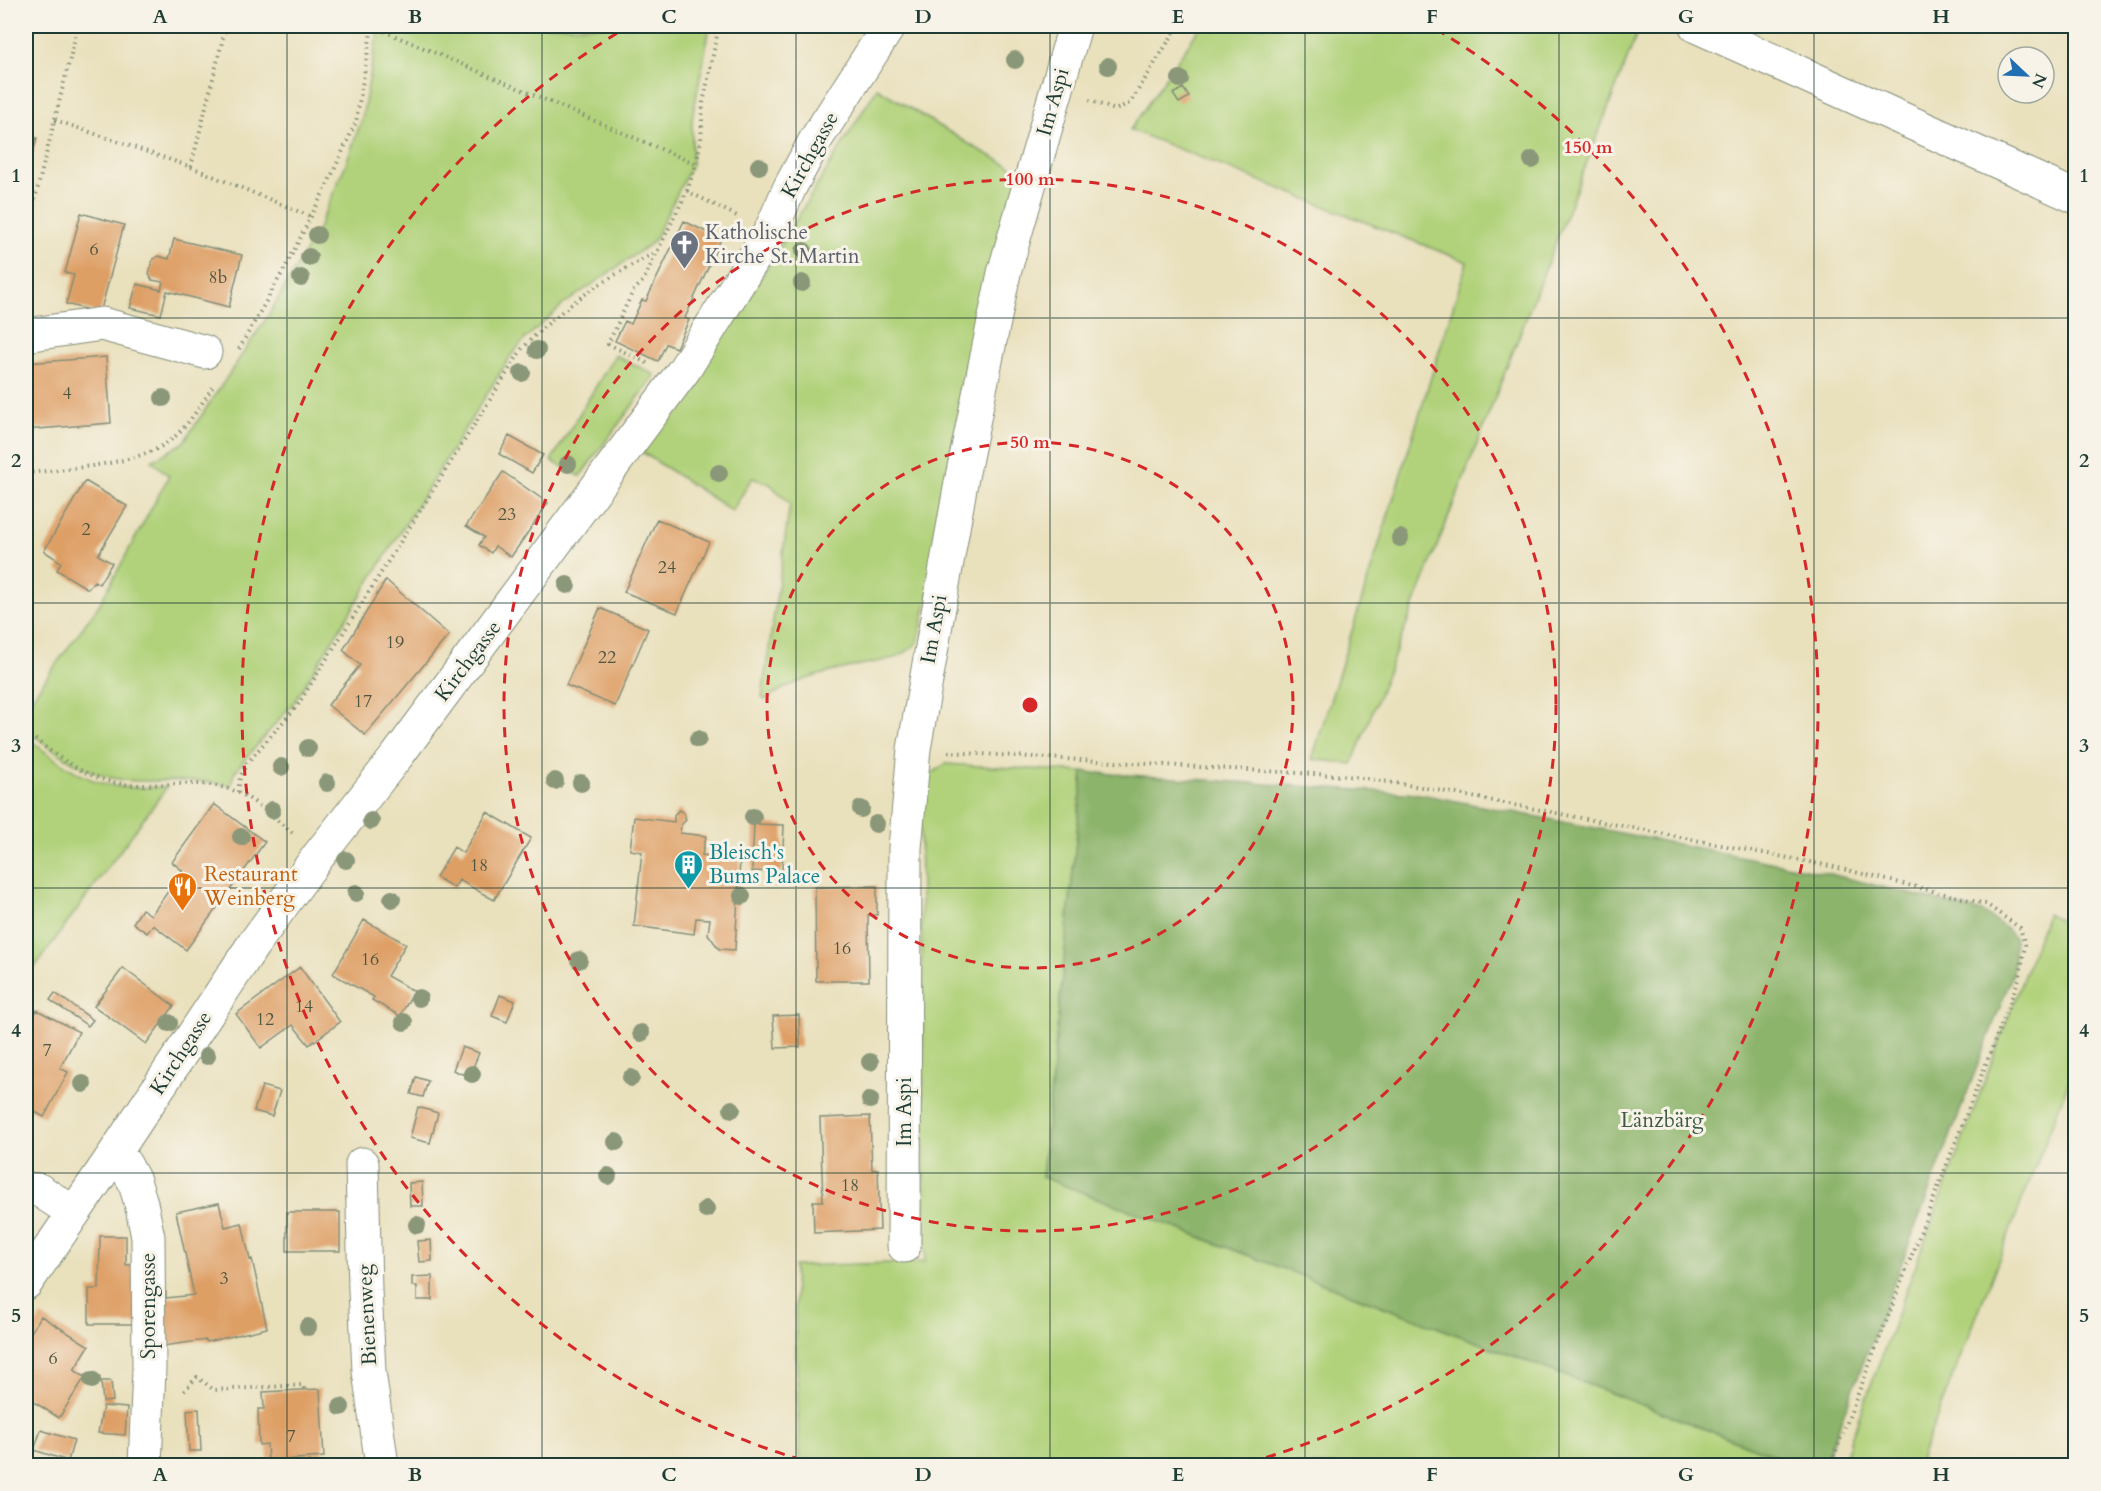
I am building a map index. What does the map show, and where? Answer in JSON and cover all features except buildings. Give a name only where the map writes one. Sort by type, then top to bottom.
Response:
[{"type":"street","name":"Kirchgasse","points":[[26,1283],[253,945],[319,855],[397,756],[684,370],[770,232],[790,187],[816,139],[890,26]]},
{"type":"street","name":"Im Aspi","points":[[904,1246],[905,848],[914,749],[958,499],[1004,273],[1075,26]]},
{"type":"street","points":[[1696,26],[2076,197]]},
{"type":"street","points":[[26,335],[102,324],[219,362]]},
{"type":"street","name":"Sporengasse","points":[[113,1156],[125,1164],[134,1181],[148,1237],[149,1356],[145,1466]]},
{"type":"street","name":"Bienenweg","points":[[362,1164],[369,1371],[382,1466]]},
{"type":"street","points":[[26,1189],[39,1191],[74,1213]]},
{"type":"path","points":[[26,235],[78,26]]},
{"type":"path","points":[[191,167],[226,26]]},
{"type":"path","points":[[26,473],[92,466],[144,454],[171,440],[189,422],[219,362],[286,266],[312,217],[356,122],[372,26],[696,164]]},
{"type":"path","points":[[654,366],[608,344],[633,291],[642,281],[687,191],[696,164],[703,103],[718,26]]},
{"type":"path","points":[[1058,87],[1115,110],[1130,103],[1178,26]]},
{"type":"path","points":[[55,120],[191,167],[312,217]]},
{"type":"path","points":[[687,191],[748,221]]},
{"type":"path","points":[[238,792],[240,777],[248,763],[287,718],[310,686],[387,559],[522,349],[564,308],[619,271],[655,253]]},
{"type":"path","points":[[26,732],[64,760],[98,778],[124,784],[204,785],[238,792],[300,838]]},
{"type":"path","points":[[914,749],[1348,776],[1421,787],[1841,869],[1986,904],[2020,928],[2025,945],[2020,976],[1830,1466]]},
{"type":"path","points":[[182,1393],[197,1377],[214,1390],[303,1385],[304,1389]]},
{"type":"path","points":[[281,1466],[309,1464],[309,1458]]},
{"type":"green space","points":[[379,26],[710,26],[692,119],[692,164],[653,242],[564,304],[526,338],[510,357],[294,702],[234,773],[231,786],[191,781],[124,780],[98,774],[62,755],[29,732],[26,728],[26,706],[99,605],[169,476],[152,461],[183,443],[268,316],[318,229],[362,119]]},
{"type":"green space","points":[[1201,26],[1640,26],[1352,764],[1312,759],[1467,262],[1130,130]]},
{"type":"green space","points":[[877,88],[974,147],[1023,173],[918,642],[898,656],[811,678],[786,687],[765,700],[762,697],[790,504],[770,484],[752,478],[732,511],[642,452],[745,303]]},
{"type":"green space","points":[[615,355],[655,375],[580,476],[551,461]]},
{"type":"green space","points":[[26,737],[57,760],[103,784],[134,788],[167,787],[34,968],[26,960]]},
{"type":"green space","points":[[945,764],[1083,772],[1042,1177],[1800,1465],[803,1465],[799,1457],[794,1266],[925,1262],[920,799],[923,780]]},
{"type":"green space","name":"Länzbärg","points":[[1083,772],[1420,794],[1826,873],[1982,912],[2006,928],[2015,939],[2013,973],[1824,1465],[1800,1465],[1042,1177]]},
{"type":"green space","points":[[2047,914],[2075,925],[2075,1066],[1918,1465],[1841,1465]]},
{"type":"place","name":"Katholische Kirche St. Martin","points":[[684,270]]},
{"type":"place","name":"Bleisch's Bums Palace","points":[[688,890]]},
{"type":"place","name":"Restaurant Weinberg","points":[[183,912]]}]
